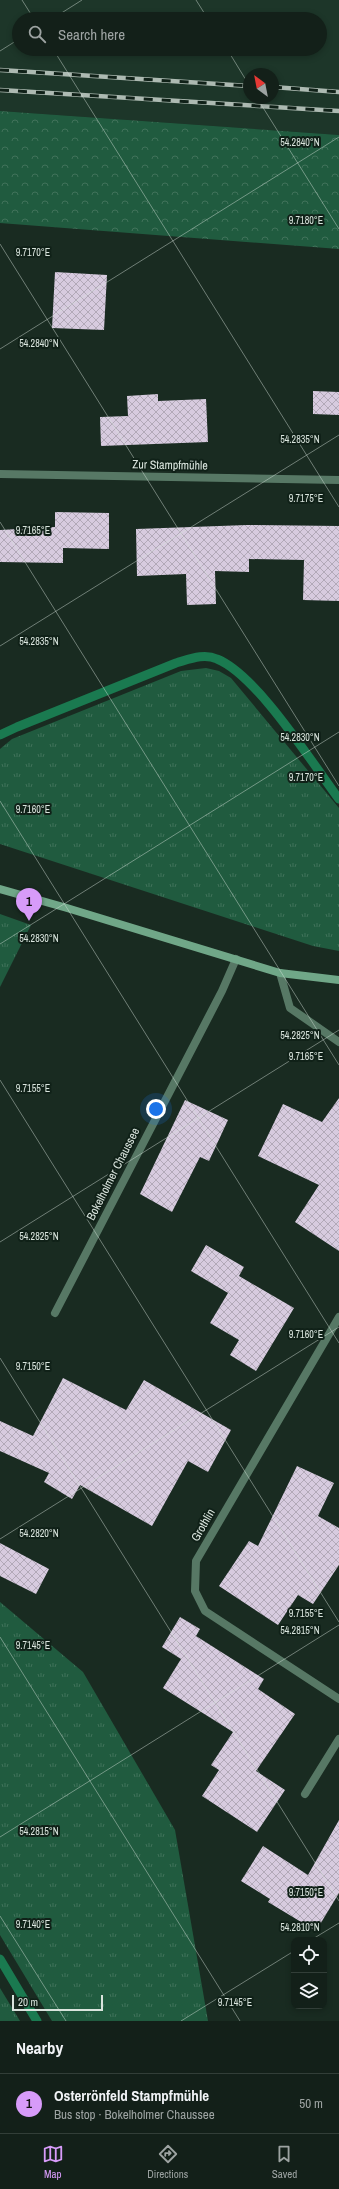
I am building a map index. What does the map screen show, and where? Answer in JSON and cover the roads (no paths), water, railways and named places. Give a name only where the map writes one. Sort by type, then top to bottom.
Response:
[{"type":"main road","points":[[0,889],[280,973],[339,980]]},
{"type":"street","name":"Zur Stampfmühle","points":[[0,474],[339,480]]},
{"type":"street","name":"Bokelholmer Chaussee","points":[[54,1313],[222,991],[236,959]]},
{"type":"street","points":[[280,973],[290,1008],[339,1042]]},
{"type":"street","name":"Grothlin","points":[[339,1317],[196,1561],[195,1591],[205,1611],[339,1699]]},
{"type":"street","points":[[305,1794],[339,1740]]},
{"type":"waterway","points":[[0,735],[176,663],[197,657],[212,657],[233,668],[266,701],[299,743],[339,799]]},
{"type":"waterway","points":[[0,1959],[37,2021]]},
{"type":"railway","points":[[0,70],[243,86]]},
{"type":"railway","points":[[279,87],[339,92]]},
{"type":"railway","points":[[0,90],[339,111]]},
{"type":"place","name":"Osterrönfeld Stampfmühle","points":[[29,921]]}]
